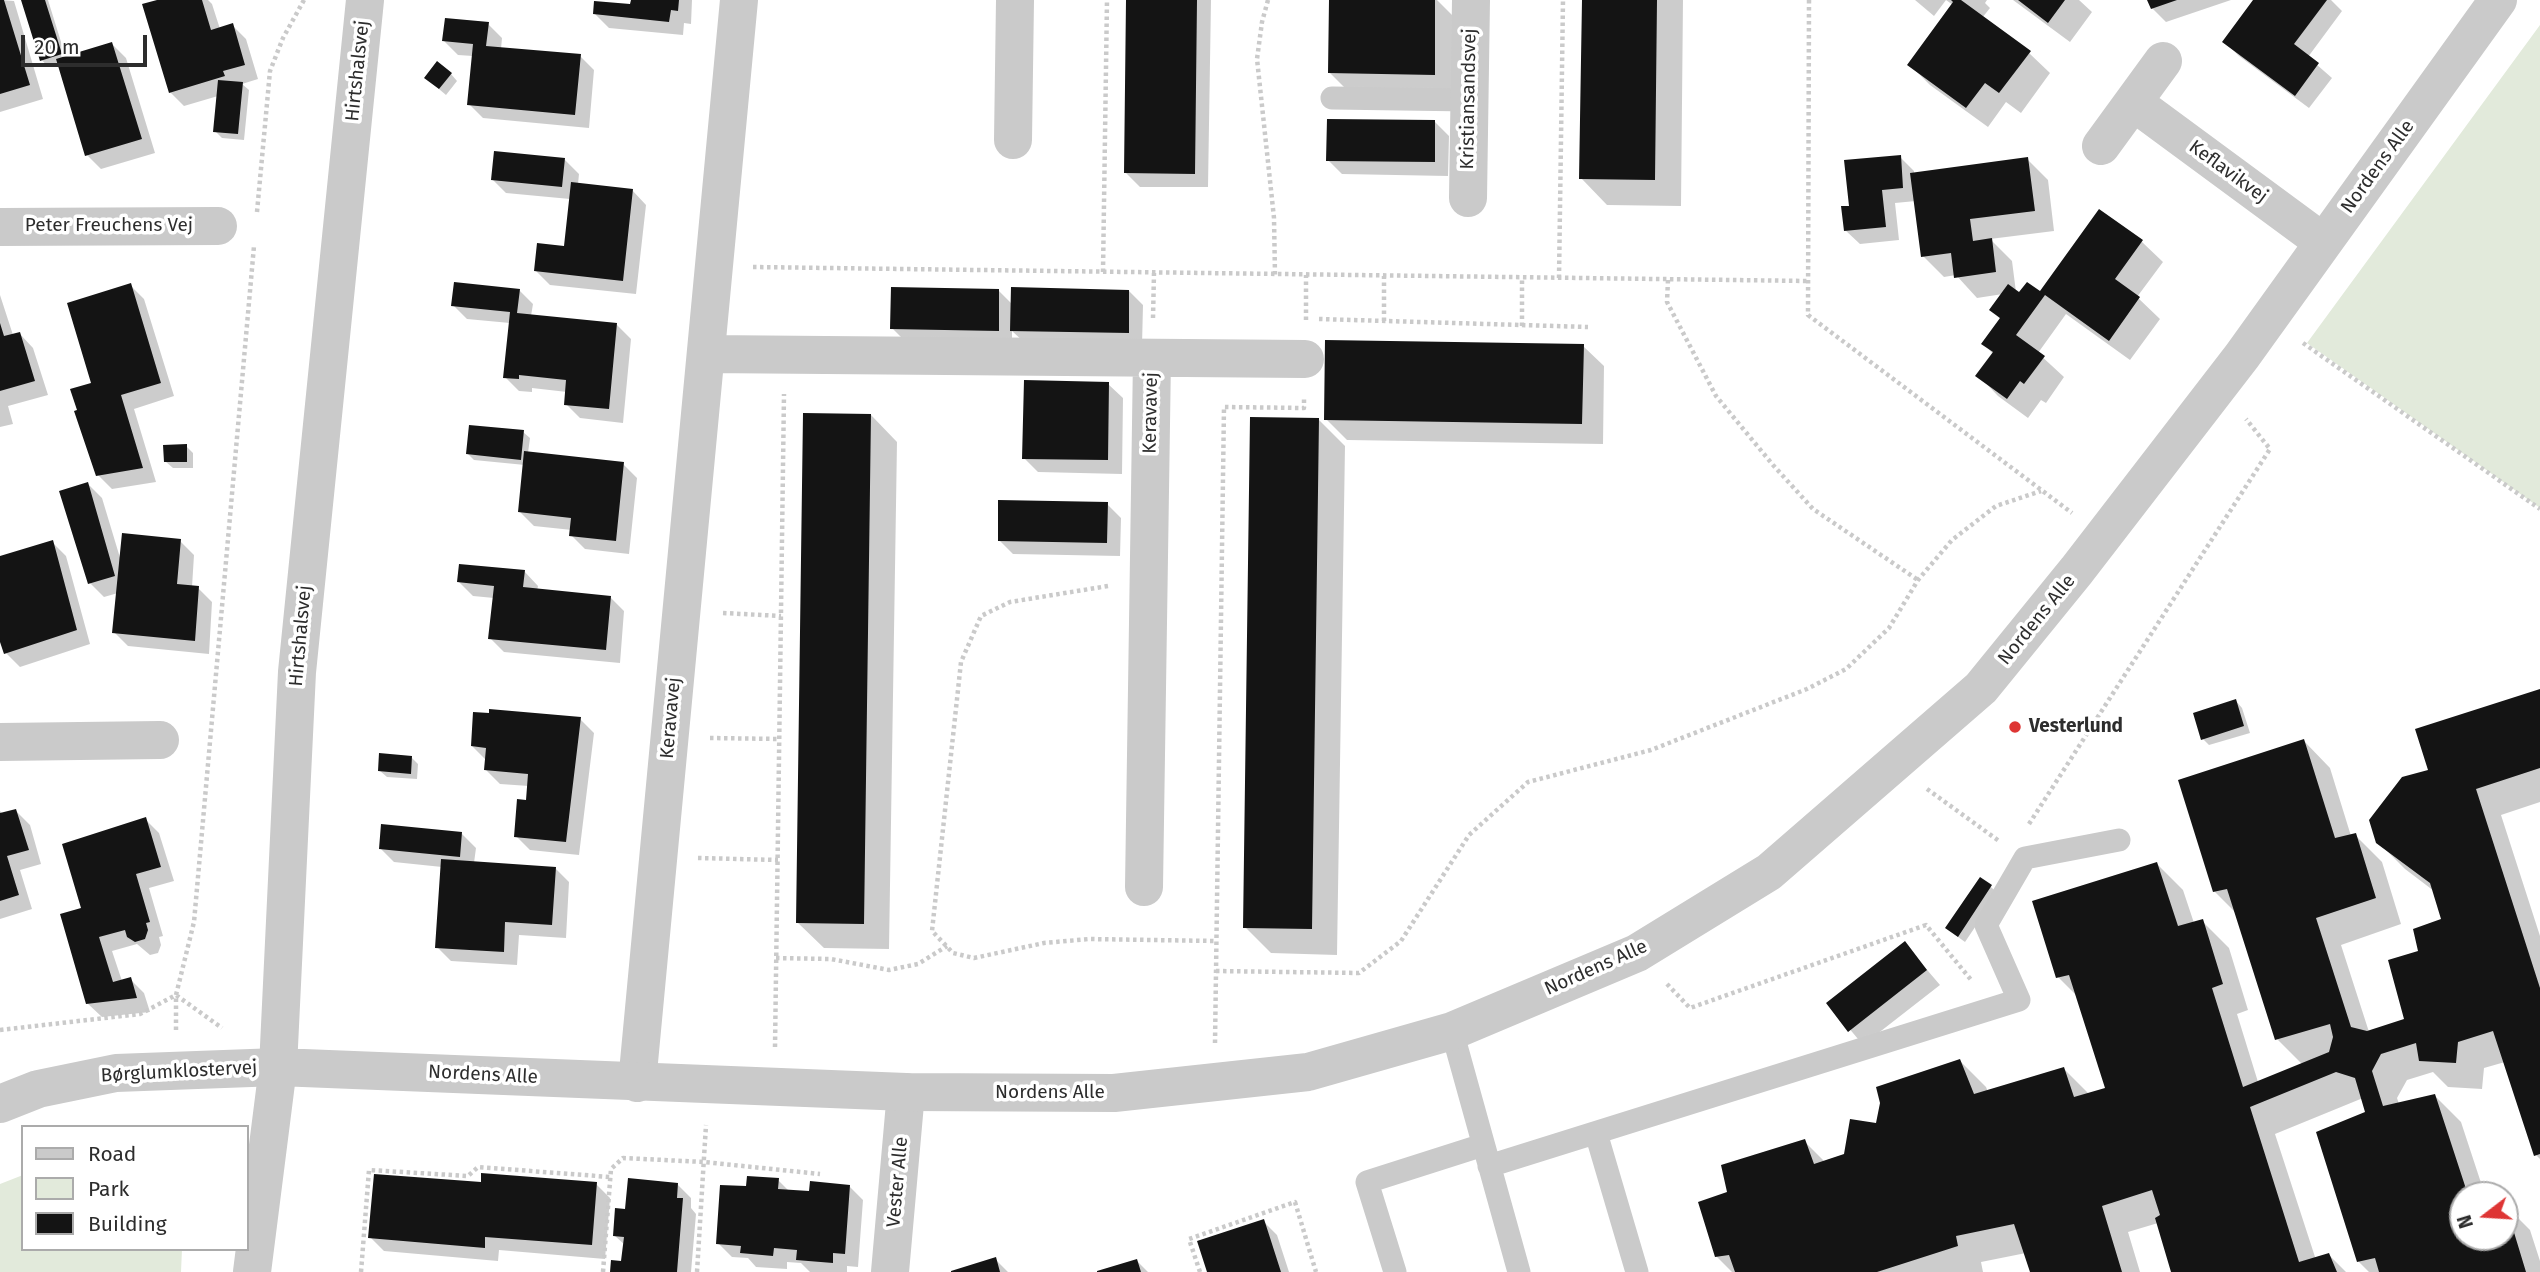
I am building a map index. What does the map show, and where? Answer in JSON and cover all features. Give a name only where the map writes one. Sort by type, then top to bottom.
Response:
[{"type":"street","name":"Hirtshalsvej","points":[[252,1272],[278,1067],[296,672],[365,0]]},
{"type":"street","name":"Keravavej","points":[[637,1083],[739,0]]},
{"type":"street","points":[[1013,140],[1015,0]]},
{"type":"street","name":"Kristiansandsvej","points":[[1468,198],[1471,0]]},
{"type":"street","name":"Nordens Alle","points":[[278,1067],[906,1092],[1114,1093],[1308,1072],[1452,1031],[1637,953],[1769,872],[1981,688],[2103,537],[2219,386],[2498,0]]},
{"type":"street","points":[[2101,146],[2163,61]]},
{"type":"street","name":"Keflavikvej","points":[[2133,102],[2323,242]]},
{"type":"street","name":"Peter Freuchens Vej","points":[[0,227],[218,226]]},
{"type":"street","name":"Keravavej","points":[[706,354],[1305,359]]},
{"type":"street","name":"Keravavej","points":[[1144,887],[1152,358]]},
{"type":"street","points":[[0,742],[160,740]]},
{"type":"street","name":"Børglumklostervej","points":[[0,1104],[38,1088],[117,1073],[278,1067]]},
{"type":"street","name":"Vester Alle","points":[[890,1272],[906,1092]]},
{"type":"lane","points":[[1332,98],[1470,100]]},
{"type":"lane","points":[[1395,1272],[1367,1182],[1596,1133],[2019,1000],[1986,925],[2025,858],[2119,840]]},
{"type":"lane","points":[[1452,1031],[1519,1272]]},
{"type":"lane","points":[[1596,1133],[1637,1272]]},
{"type":"path","points":[[257,213],[270,71],[283,38],[304,0]]},
{"type":"path","points":[[1103,272],[1107,0]]},
{"type":"path","points":[[1268,0],[1257,60],[1274,218],[1275,275]]},
{"type":"path","points":[[1559,278],[1563,0]]},
{"type":"path","points":[[1810,0],[1808,315],[2103,537]]},
{"type":"path","points":[[176,1069],[176,995],[194,922],[255,240]]},
{"type":"path","points":[[714,267],[1808,281]]},
{"type":"path","points":[[1214,1083],[1224,407],[1304,408],[1306,275]]},
{"type":"path","points":[[1384,276],[1384,321]]},
{"type":"path","points":[[1522,277],[1522,326]]},
{"type":"path","points":[[1668,280],[1667,302],[1716,396],[1756,445],[1813,509],[1917,580]]},
{"type":"path","points":[[1306,319],[1587,327]]},
{"type":"path","points":[[2268,319],[2540,509]]},
{"type":"path","points":[[775,1087],[785,355]]},
{"type":"path","points":[[2027,828],[2270,449],[2219,386]]},
{"type":"path","points":[[1216,971],[1359,973],[1401,941],[1469,835],[1528,782],[1651,750],[1807,689],[1846,669],[1889,628],[1917,580],[1952,540],[1996,506],[2042,491]]},
{"type":"path","points":[[1148,580],[1010,602],[981,616],[961,662],[933,931],[953,953],[974,958],[1044,943],[1089,939],[1216,941]]},
{"type":"path","points":[[681,612],[781,616]]},
{"type":"path","points":[[670,736],[779,739]]},
{"type":"path","points":[[1894,764],[2001,843]]},
{"type":"path","points":[[659,857],[778,860]]},
{"type":"path","points":[[1637,953],[1690,1007],[1926,925],[1994,1008]]},
{"type":"path","points":[[776,958],[831,959],[889,970],[918,964],[947,946]]},
{"type":"path","points":[[0,1030],[140,1014],[176,995]]},
{"type":"path","points":[[697,1272],[708,1085]]},
{"type":"path","points":[[603,1272],[611,1169],[623,1158],[704,1162],[820,1174]]},
{"type":"path","points":[[361,1272],[369,1170],[468,1176],[478,1167],[610,1177]]},
{"type":"path","points":[[1200,1272],[1189,1239],[1294,1202],[1316,1272]]},
{"type":"green space","points":[[2540,25],[2540,508],[2307,343]]},
{"type":"green space","points":[[21,1176],[21,1251],[182,1251],[181,1272],[0,1272],[0,1184]]},
{"type":"building","points":[[0,0],[4,0],[30,85],[0,94]]},
{"type":"building","points":[[21,0],[45,0],[62,54],[40,61]]},
{"type":"building","points":[[157,0],[202,0],[211,30],[233,23],[245,65],[223,71],[225,76],[169,93],[142,4]]},
{"type":"building","points":[[631,0],[679,0],[678,11],[671,10],[669,22],[593,14],[594,1],[630,4]]},
{"type":"building","points":[[1126,0],[1197,0],[1195,174],[1124,173]]},
{"type":"building","points":[[1329,0],[1435,0],[1435,75],[1328,73]]},
{"type":"building","points":[[1582,0],[1657,0],[1655,180],[1579,179]]},
{"type":"building","points":[[1951,0],[1961,0],[2031,51],[1999,93],[1985,83],[1966,108],[1907,65],[1953,2]]},
{"type":"building","points":[[2018,0],[2065,0],[2048,23]]},
{"type":"building","points":[[2147,0],[2177,0],[2151,9]]},
{"type":"building","points":[[2253,0],[2327,0],[2294,44],[2319,63],[2295,96],[2222,42]]},
{"type":"building","points":[[445,18],[489,22],[486,46],[581,54],[575,115],[467,105],[473,44],[442,41]]},
{"type":"building","points":[[112,42],[142,139],[85,156],[56,59]]},
{"type":"building","points":[[437,61],[452,73],[439,89],[424,78]]},
{"type":"building","points":[[218,80],[243,82],[238,134],[213,132]]},
{"type":"building","points":[[1327,119],[1435,120],[1435,162],[1326,161]]},
{"type":"building","points":[[494,151],[565,158],[562,187],[491,180]]},
{"type":"building","points":[[1901,155],[1903,188],[1882,190],[1886,227],[1844,231],[1841,206],[1849,206],[1844,160]]},
{"type":"building","points":[[2028,157],[2035,211],[1970,219],[1973,241],[1992,238],[1996,272],[1954,278],[1951,253],[1921,257],[1910,173]]},
{"type":"building","points":[[571,182],[633,189],[623,281],[534,271],[537,243],[564,246]]},
{"type":"building","points":[[2099,209],[2143,240],[2115,279],[2140,297],[2109,341],[2045,295],[2016,335],[2045,356],[2024,384],[2020,381],[2007,399],[1975,376],[1993,352],[1981,344],[2000,318],[1989,310],[2008,284],[2019,292],[2027,282],[2040,291]]},
{"type":"building","points":[[454,282],[520,289],[517,313],[617,323],[609,409],[564,405],[566,380],[519,375],[519,379],[503,378],[510,312],[451,306]]},
{"type":"building","points":[[131,283],[161,383],[121,395],[143,468],[96,476],[74,411],[77,410],[70,389],[91,383],[67,303]]},
{"type":"building","points":[[891,287],[999,289],[999,331],[890,329]]},
{"type":"building","points":[[1011,287],[1129,290],[1129,333],[1010,331]]},
{"type":"building","points":[[0,323],[4,336],[20,332],[35,381],[0,391]]},
{"type":"building","points":[[1325,340],[1584,344],[1582,424],[1324,420]]},
{"type":"building","points":[[1024,380],[1109,382],[1108,460],[1022,459]]},
{"type":"building","points":[[803,413],[871,414],[864,924],[796,923]]},
{"type":"building","points":[[1250,417],[1319,418],[1312,929],[1243,928]]},
{"type":"building","points":[[469,425],[524,430],[521,460],[466,454]]},
{"type":"building","points":[[187,444],[187,462],[164,462],[163,445]]},
{"type":"building","points":[[524,451],[624,462],[616,541],[569,536],[571,518],[518,512]]},
{"type":"building","points":[[88,482],[115,576],[88,584],[59,491]]},
{"type":"building","points":[[998,500],[1108,502],[1107,543],[998,541]]},
{"type":"building","points":[[122,533],[181,539],[177,584],[199,586],[195,641],[112,633]]},
{"type":"building","points":[[53,540],[77,630],[4,654],[0,642],[0,556]]},
{"type":"building","points":[[459,564],[525,570],[523,587],[611,596],[606,650],[488,639],[494,586],[457,582]]},
{"type":"building","points":[[2540,689],[2540,768],[2476,789],[2540,988],[2540,1154],[2534,1156],[2493,1031],[2458,1042],[2456,1063],[2419,1061],[2416,1043],[2381,1054],[2372,1071],[2383,1106],[2435,1094],[2463,1181],[2449,1181],[2449,1251],[2519,1249],[2526,1272],[2379,1272],[2375,1258],[2357,1262],[2316,1132],[2365,1112],[2355,1078],[2336,1072],[2250,1107],[2299,1262],[2329,1253],[2337,1272],[2171,1272],[2155,1218],[2160,1215],[2152,1190],[2102,1206],[2122,1272],[2030,1272],[2014,1224],[1956,1236],[1958,1246],[1877,1272],[1735,1272],[1729,1255],[1715,1257],[1698,1202],[1727,1192],[1721,1165],[1805,1139],[1814,1164],[1844,1154],[1850,1119],[1876,1123],[1880,1103],[1876,1087],[1960,1059],[1974,1094],[2064,1067],[2074,1097],[2105,1088],[2069,975],[2056,978],[2032,901],[2157,862],[2178,926],[2203,919],[2223,984],[2212,988],[2243,1087],[2329,1052],[2333,1037],[2330,1024],[2275,1040],[2227,889],[2213,892],[2178,780],[2304,739],[2335,838],[2356,833],[2376,898],[2316,918],[2351,1027],[2367,1031],[2404,1019],[2388,960],[2418,951],[2413,929],[2441,919],[2430,883],[2376,843],[2369,820],[2402,777],[2428,770],[2415,729]]},
{"type":"building","points":[[2236,699],[2244,726],[2201,740],[2193,713]]},
{"type":"building","points":[[489,709],[581,717],[566,842],[514,837],[517,799],[526,800],[528,774],[484,770],[486,748],[471,746],[473,712],[489,713]]},
{"type":"building","points":[[379,753],[412,756],[411,774],[378,771]]},
{"type":"building","points":[[16,809],[29,850],[7,856],[19,895],[0,901],[0,813]]},
{"type":"building","points":[[146,817],[161,867],[136,874],[150,922],[146,923],[148,930],[145,939],[135,942],[127,937],[125,930],[99,937],[113,982],[131,977],[137,998],[86,1004],[60,914],[81,908],[62,844]]},
{"type":"building","points":[[381,824],[462,832],[460,857],[379,849]]},
{"type":"building","points":[[441,859],[556,867],[552,925],[505,922],[504,952],[435,948]]},
{"type":"building","points":[[1980,877],[1992,885],[1958,937],[1945,928]]},
{"type":"building","points":[[1905,941],[1927,970],[1848,1032],[1826,1003]]},
{"type":"building","points":[[481,1173],[597,1182],[592,1245],[485,1237],[485,1248],[368,1238],[374,1174],[481,1182]]},
{"type":"building","points":[[747,1176],[779,1178],[778,1189],[809,1191],[810,1181],[850,1185],[845,1254],[833,1253],[833,1263],[796,1260],[797,1250],[774,1248],[773,1256],[740,1253],[741,1246],[716,1244],[720,1185],[746,1186]]},
{"type":"building","points":[[628,1178],[678,1183],[677,1198],[683,1198],[677,1272],[610,1272],[611,1260],[621,1261],[624,1237],[613,1236],[615,1208],[625,1209]]},
{"type":"building","points":[[1264,1219],[1281,1272],[1207,1272],[1197,1241]]},
{"type":"building","points":[[996,1257],[1000,1272],[951,1272],[951,1271]]},
{"type":"building","points":[[1137,1259],[1141,1272],[1097,1272],[1097,1271]]},
{"type":"place","name":"Vesterlund","points":[[2015,727]]}]
